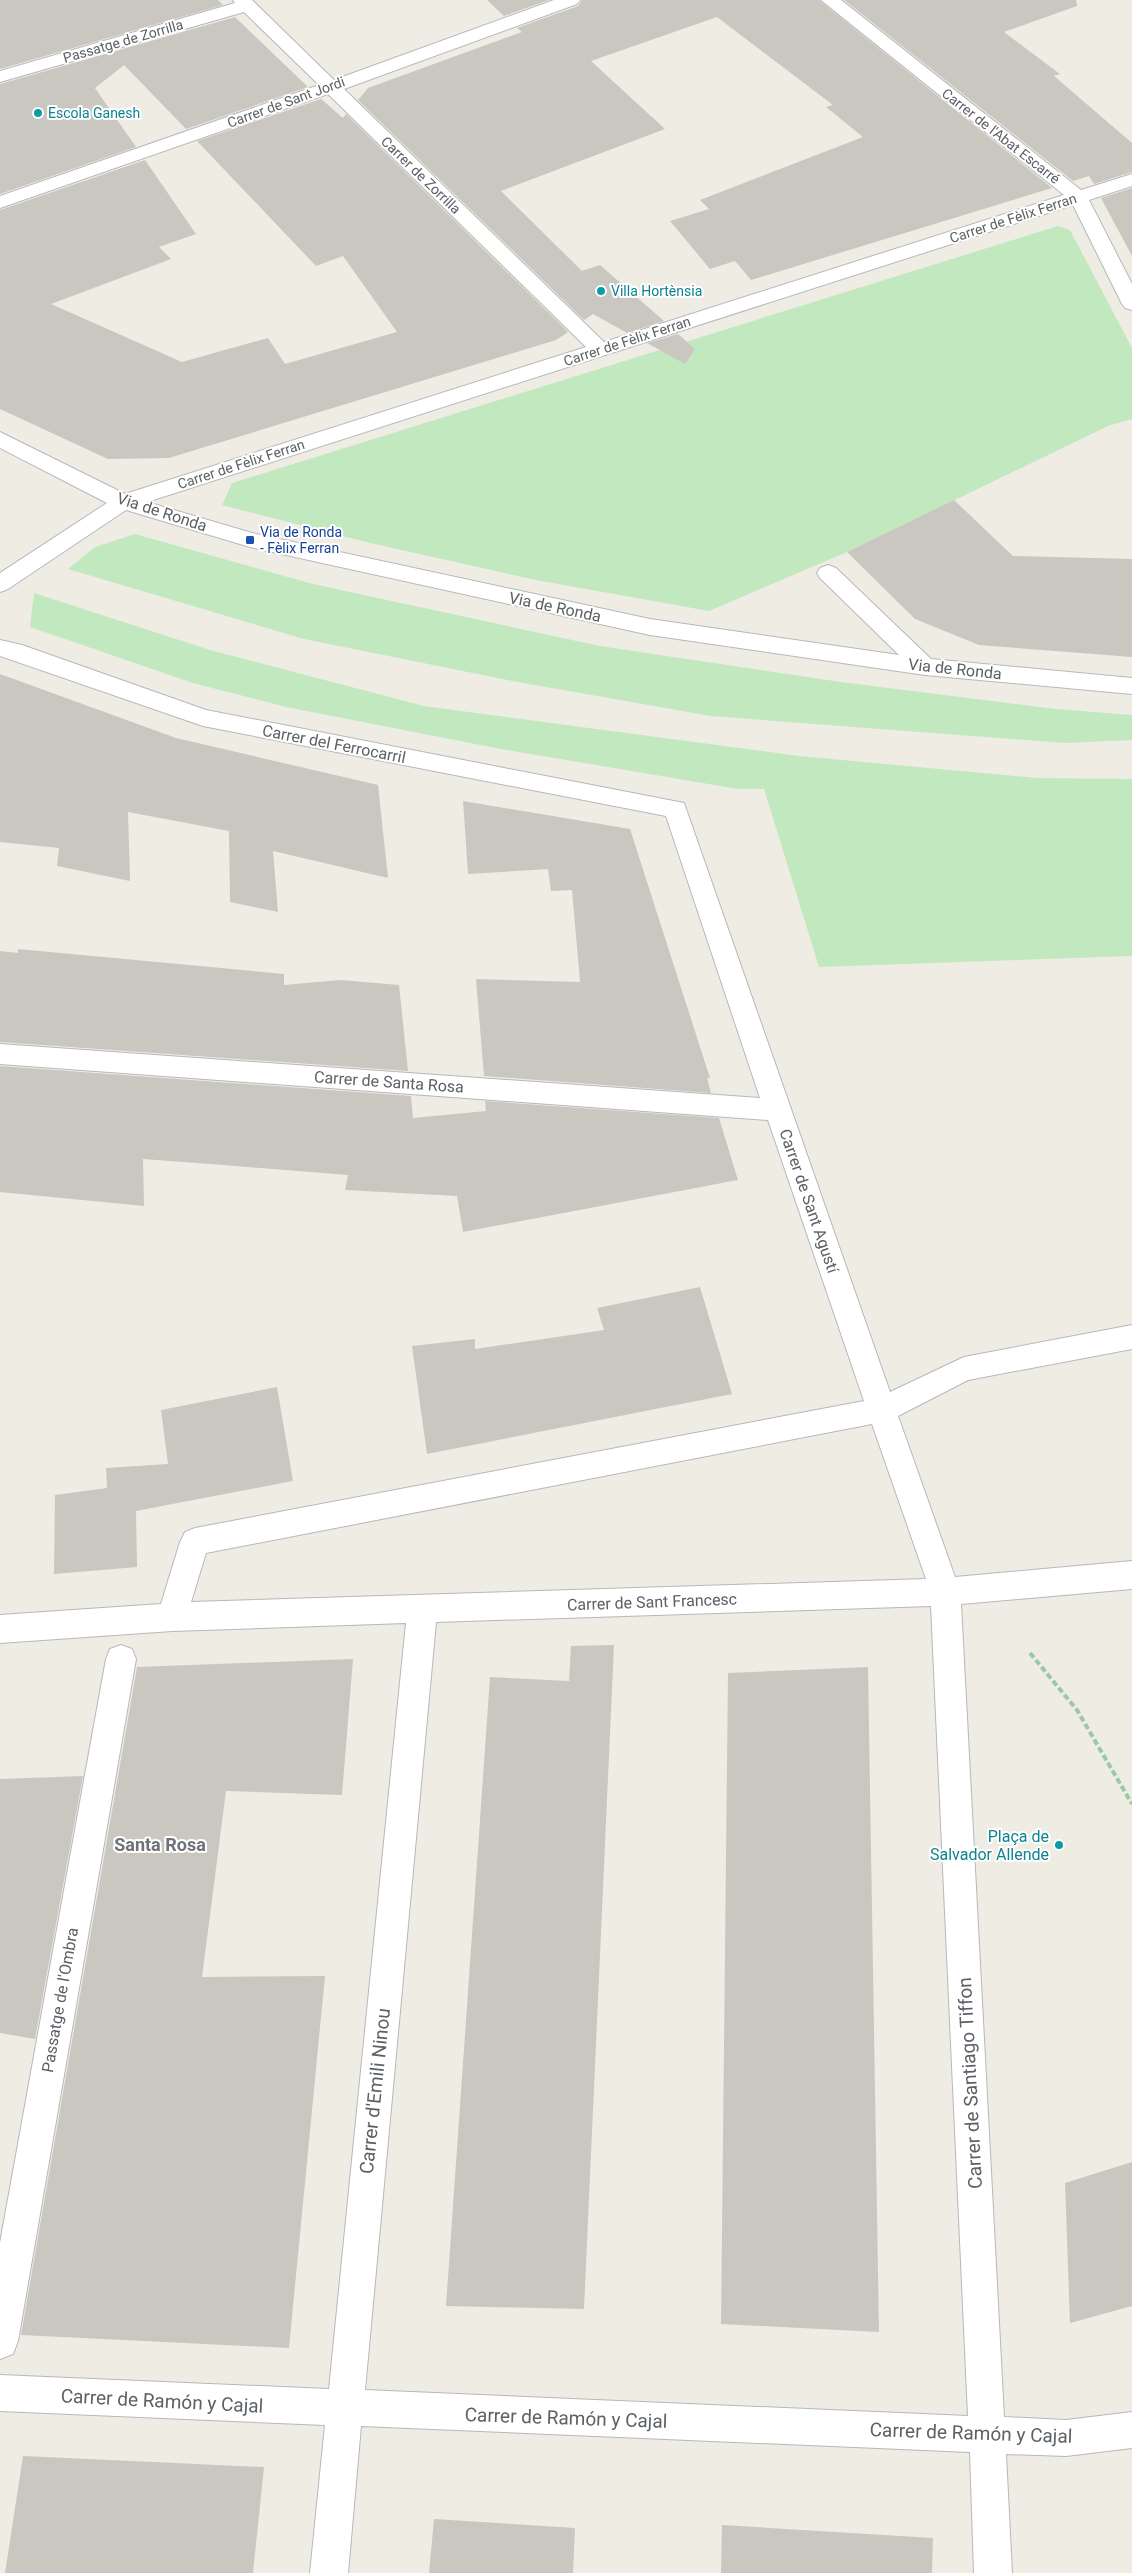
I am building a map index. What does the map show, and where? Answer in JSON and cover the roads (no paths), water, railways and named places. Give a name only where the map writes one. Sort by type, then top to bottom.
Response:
[{"type":"street","name":"Carrer de Sant Jordi","points":[[0,202],[330,87],[571,0]]},
{"type":"street","name":"Carrer de l'Abat Escarré","points":[[830,0],[1078,197],[1132,304]]},
{"type":"street","name":"Carrer de Zorrilla","points":[[244,2],[601,350]]},
{"type":"street","name":"Passatge de Zorrilla","points":[[0,77],[244,2]]},
{"type":"street","name":"Carrer de Fèlix Ferran","points":[[0,584],[123,502],[1132,180]]},
{"type":"street","name":"Via de Ronda","points":[[0,440],[123,502],[250,540],[650,627],[925,667],[1132,686]]},
{"type":"street","points":[[828,572],[925,667]]},
{"type":"street","name":"Carrer del Ferrocarril","points":[[0,648],[14,651],[203,718],[676,809]]},
{"type":"street","name":"Carrer de Sant Agustí","points":[[676,809],[777,1110],[945,1592]]},
{"type":"street","name":"Carrer de Santa Rosa","points":[[0,1054],[777,1110]]},
{"type":"street","points":[[172,1617],[195,1542],[881,1410],[964,1369],[1132,1337]]},
{"type":"street","name":"Carrer de Sant Francesc","points":[[0,1629],[172,1617],[945,1592],[1132,1575]]},
{"type":"street","name":"Carrer de Santiago Tiffon","points":[[945,1592],[988,2434],[993,2573]]},
{"type":"street","name":"Carrer d'Emili Ninou","points":[[329,2573],[422,1610]]},
{"type":"street","name":"Passatge de l'Ombra","points":[[0,2341],[121,1659]]},
{"type":"street","name":"Carrer de Ramón y Cajal","points":[[0,2393],[1066,2438],[1132,2430]]},
{"type":"place","name":"Escola Ganesh","points":[[38,113]]},
{"type":"place","name":"Villa Hortènsia","points":[[601,291]]},
{"type":"place","name":"Via de Ronda - Fèlix Ferran","points":[[250,540]]},
{"type":"place","name":"Plaça de Salvador Allende","points":[[1059,1845]]},
{"type":"district","name":"Santa Rosa","points":[[160,1844]]}]
